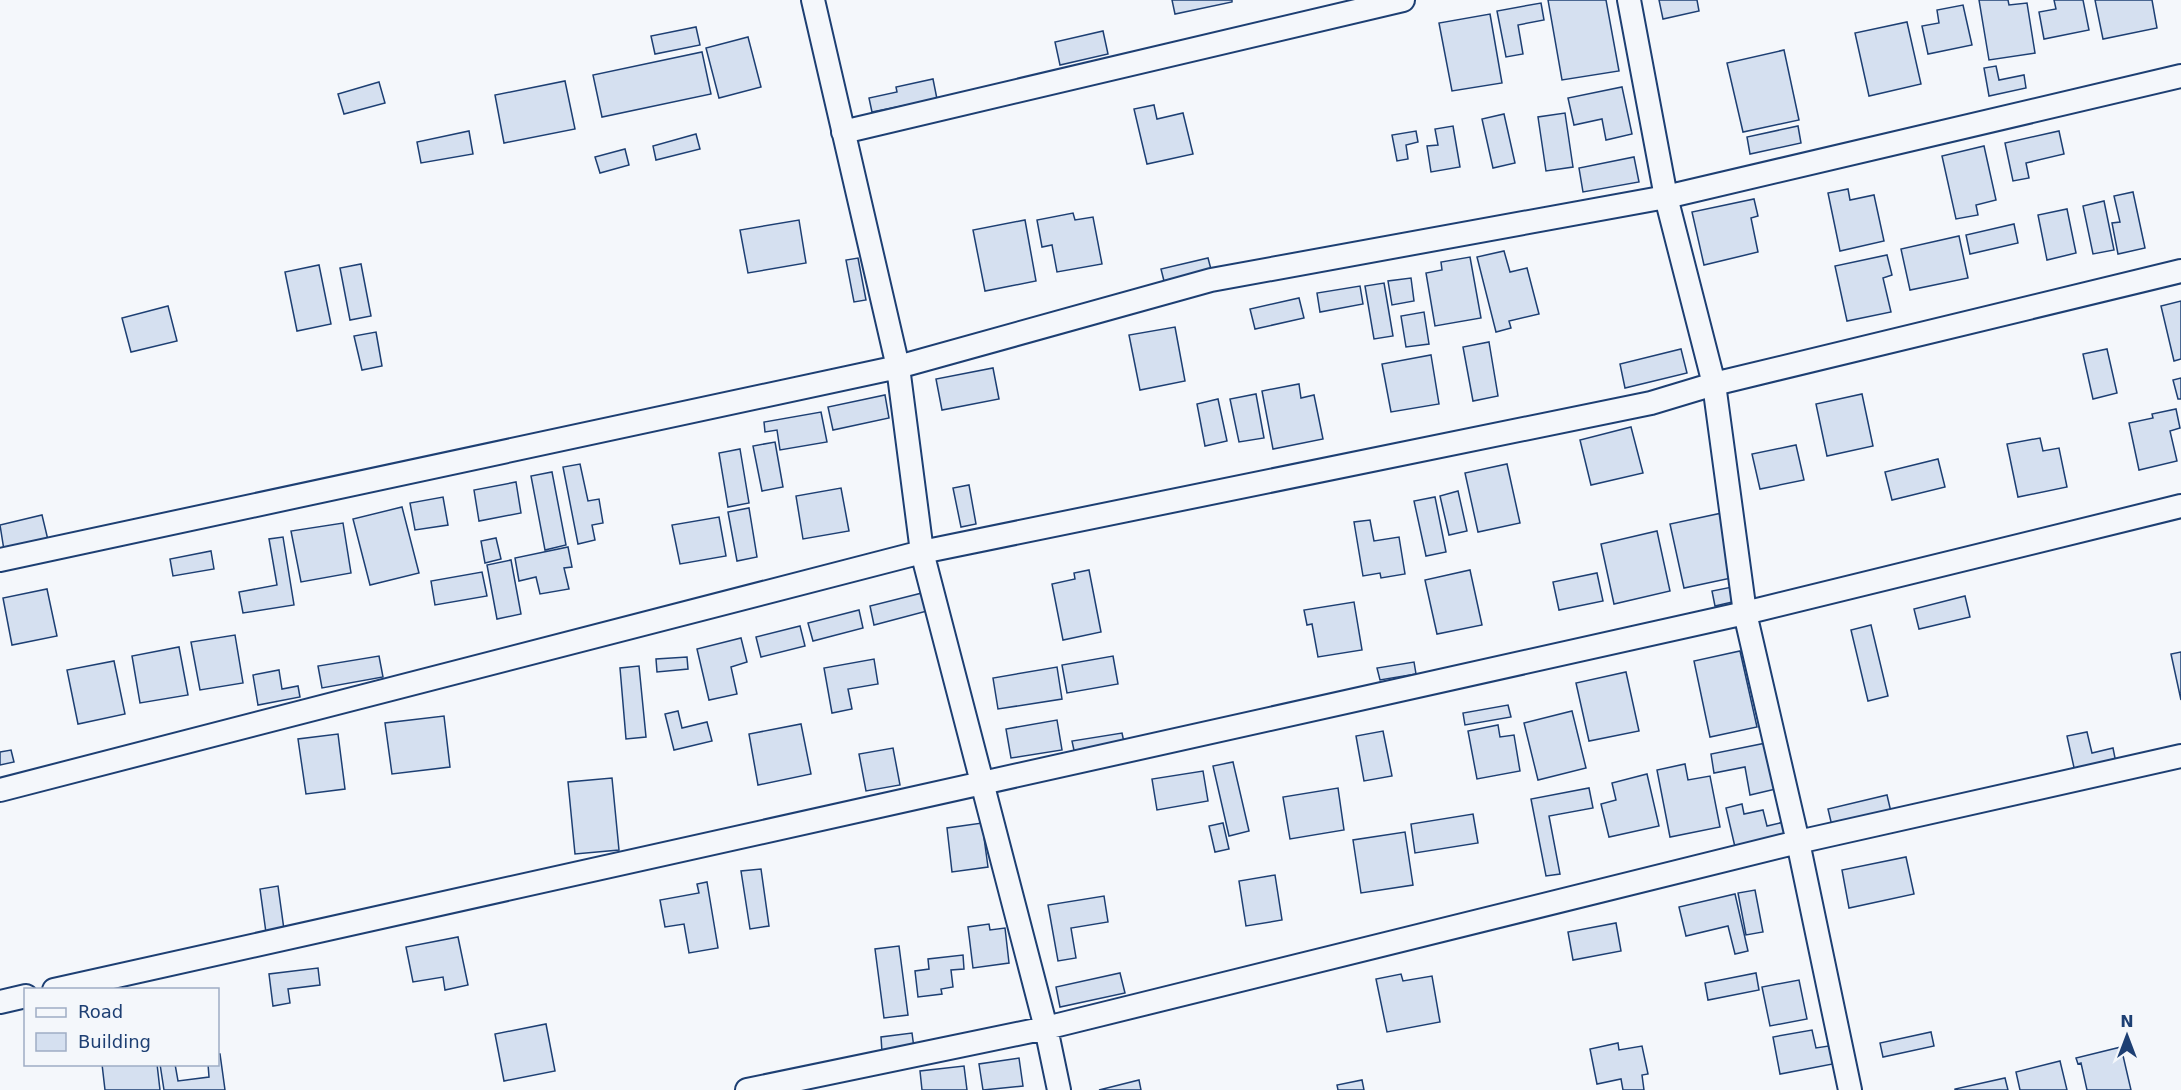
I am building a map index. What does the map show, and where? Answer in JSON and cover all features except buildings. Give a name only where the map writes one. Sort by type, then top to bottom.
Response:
[{"type":"street","points":[[813,0],[898,367],[922,552],[1046,1028],[1059,1090]]},
{"type":"street","points":[[843,132],[1403,0]]},
{"type":"street","points":[[1629,0],[1665,197],[1714,384],[1745,613],[1798,842],[1850,1090]]},
{"type":"street","points":[[0,560],[898,367],[1210,280],[1665,197],[2181,76]]},
{"type":"street","points":[[0,790],[922,552],[1651,403],[1714,384],[2181,271]]},
{"type":"street","points":[[63,988],[1745,613],[2181,506]]},
{"type":"street","points":[[747,1090],[1046,1028],[1798,842],[2181,756]]},
{"type":"street","points":[[0,1002],[24,996]]}]
